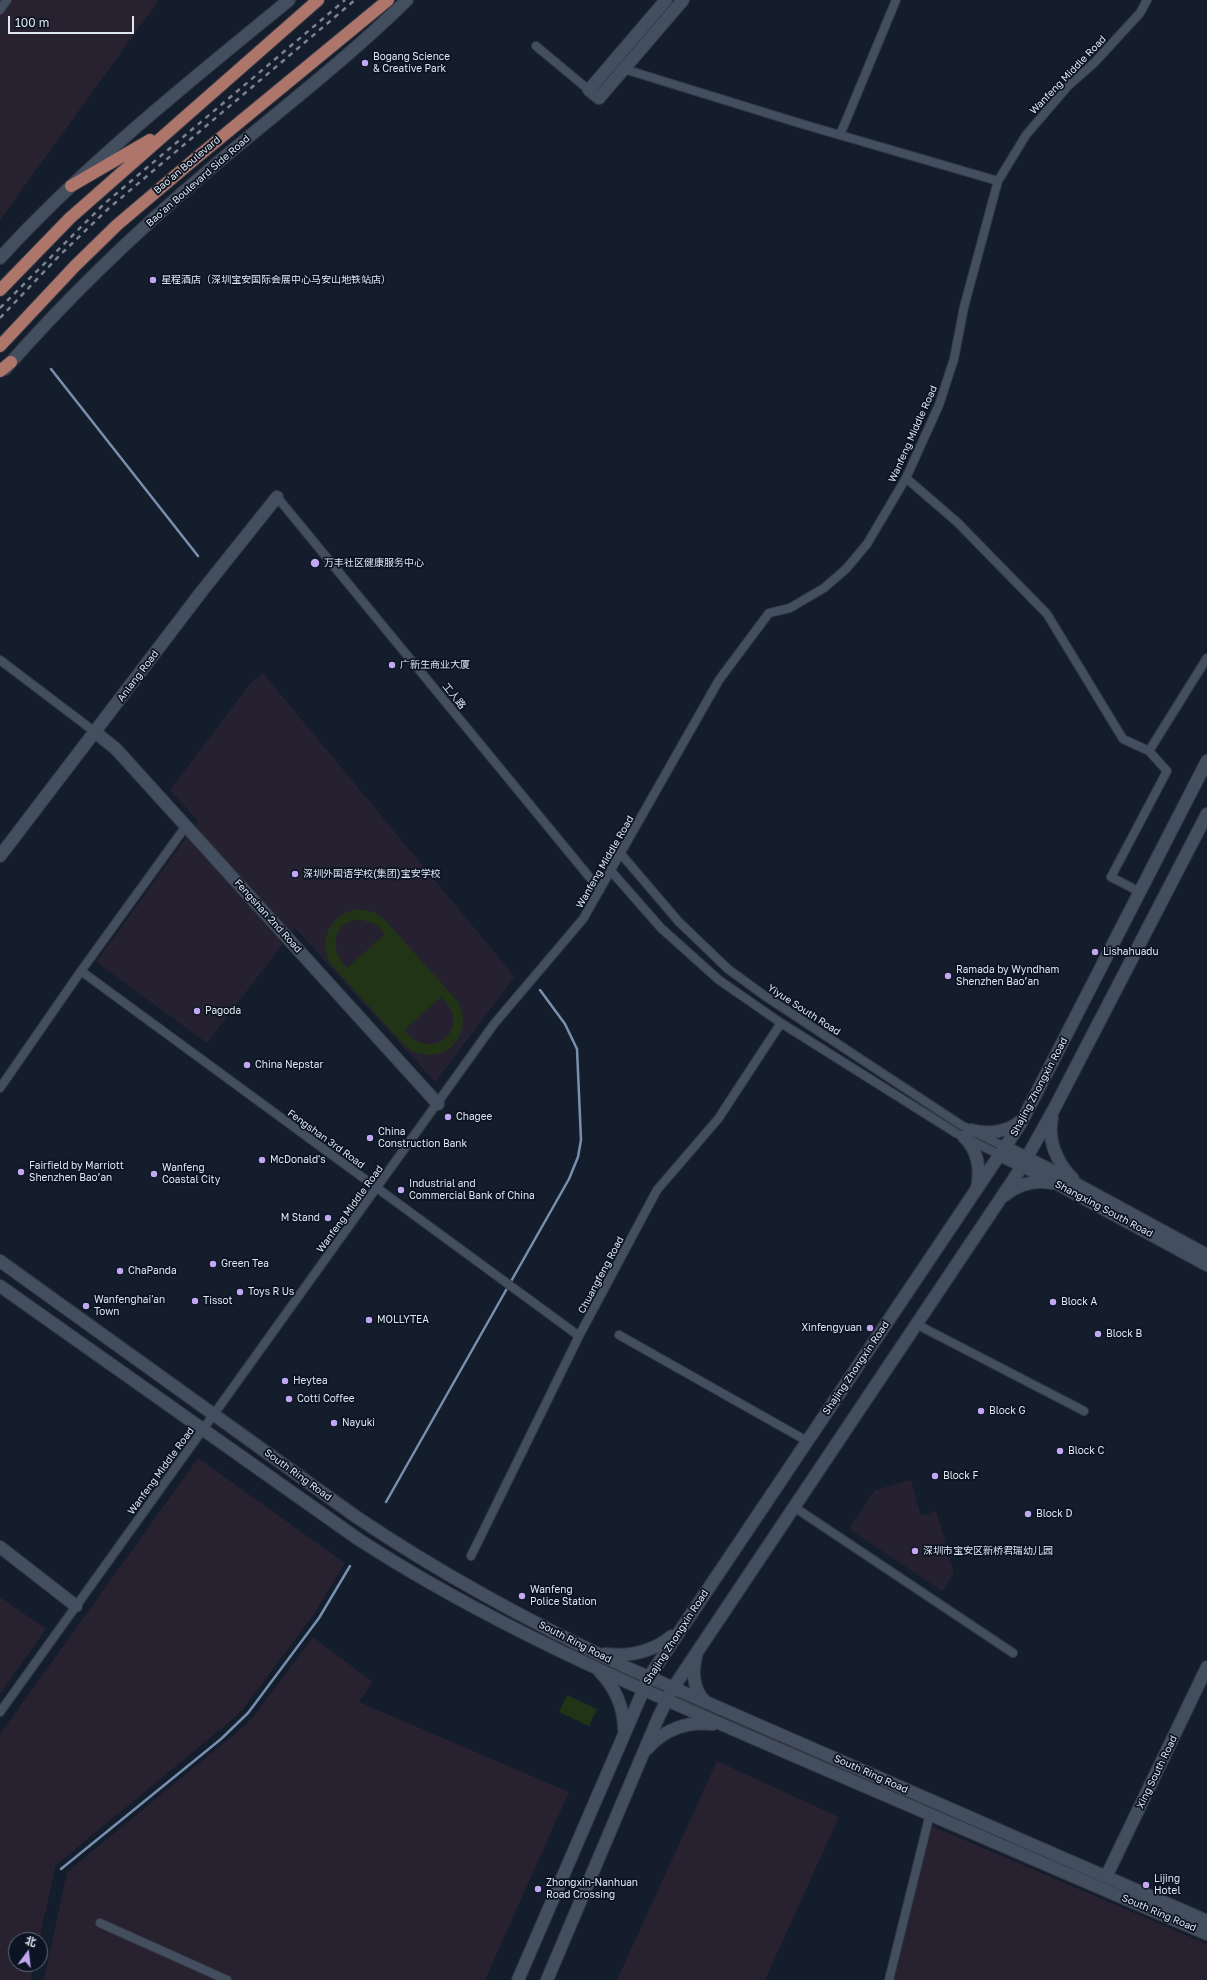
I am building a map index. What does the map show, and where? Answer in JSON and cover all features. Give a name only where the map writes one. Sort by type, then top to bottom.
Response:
[{"type":"main road","points":[[0,290],[70,218],[318,0]]},
{"type":"main road","name":"Bao'an Boulevard","points":[[0,346],[70,271],[117,225],[388,0]]},
{"type":"main road","points":[[71,186],[172,128]]},
{"type":"main road","points":[[0,371],[11,362]]},
{"type":"street","points":[[0,10],[7,0]]},
{"type":"street","points":[[0,258],[71,186],[160,106],[288,0]]},
{"type":"street","name":"Bao'an Boulevard Side Road","points":[[0,375],[41,328],[109,259],[209,170],[367,39],[407,0]]},
{"type":"street","points":[[589,90],[666,0]]},
{"type":"street","points":[[536,46],[599,98],[683,0]]},
{"type":"street","points":[[840,135],[896,0]]},
{"type":"street","name":"Wanfeng Middle Road","points":[[0,1712],[494,1024],[542,965],[576,929],[621,854],[720,680],[760,626],[769,614],[790,608],[824,588],[846,569],[867,544],[906,478],[939,405],[954,359],[964,307],[998,181],[1026,135],[1068,86],[1094,63],[1140,13],[1147,0]]},
{"type":"street","points":[[624,69],[840,135],[998,181]]},
{"type":"street","points":[[906,478],[957,522],[1047,614],[1123,739],[1149,752],[1167,771],[1111,877],[1140,892]]},
{"type":"street","name":"Anlang Road","points":[[0,856],[202,591],[277,497]]},
{"type":"street","name":"工人路","points":[[277,497],[600,890]]},
{"type":"street","points":[[1149,752],[1207,658]]},
{"type":"street","points":[[0,660],[95,732]]},
{"type":"street","name":"Fengshan 2nd Road","points":[[95,732],[116,749],[438,1104]]},
{"type":"street","name":"Shajing Zhongxin Road","points":[[518,1980],[642,1690],[649,1677],[681,1627],[976,1192],[1024,1118],[1207,761]]},
{"type":"street","points":[[547,1980],[666,1700],[1024,1161],[1054,1109],[1207,814]]},
{"type":"street","points":[[0,1088],[81,971],[186,826]]},
{"type":"street","name":"Yiyue South Road","points":[[621,854],[679,922],[728,969],[967,1134]]},
{"type":"street","name":"Yiyue South Road","points":[[611,871],[661,928],[719,980],[781,1023],[967,1134],[1003,1151]]},
{"type":"street","name":"Fengshan 3rd Road","points":[[81,971],[579,1336]]},
{"type":"street","name":"Chuangfeng Road","points":[[471,1556],[579,1336],[657,1190],[718,1119],[781,1023]]},
{"type":"street","points":[[1054,1109],[1050,1127],[1054,1150],[1066,1171],[1083,1187]]},
{"type":"street","points":[[976,1192],[979,1175],[977,1160],[967,1134],[999,1131],[1016,1125],[1024,1118]]},
{"type":"street","name":"Shangxing South Road","points":[[1003,1151],[1083,1187],[1207,1255]]},
{"type":"street","name":"Shangxing South Road","points":[[1024,1161],[1059,1185],[1207,1265]]},
{"type":"street","points":[[1000,1199],[1009,1192],[1027,1184],[1039,1182],[1059,1185]]},
{"type":"street","name":"South Ring Road","points":[[0,1261],[334,1502],[397,1543],[460,1581],[593,1652],[1207,1921]]},
{"type":"street","name":"South Ring Road","points":[[0,1286],[383,1555],[457,1598],[550,1647],[642,1690],[1207,1934]]},
{"type":"street","points":[[916,1324],[1084,1411]]},
{"type":"street","points":[[619,1335],[807,1441]]},
{"type":"street","points":[[794,1507],[1013,1653]]},
{"type":"street","points":[[0,1547],[76,1606]]},
{"type":"street","points":[[593,1652],[621,1655],[644,1652],[663,1642],[681,1627]]},
{"type":"street","points":[[550,1647],[558,1648],[562,1644],[563,1640],[558,1634]]},
{"type":"street","points":[[697,1652],[694,1667],[695,1684],[700,1695],[707,1703]]},
{"type":"street","name":"Xing South Road","points":[[1106,1877],[1207,1667]]},
{"type":"street","points":[[598,1670],[609,1682],[619,1701],[623,1718],[623,1734]]},
{"type":"street","points":[[641,1758],[658,1739],[677,1728],[697,1723],[725,1726]]},
{"type":"street","points":[[889,1980],[930,1814]]},
{"type":"street","points":[[100,1923],[227,1980]]},
{"type":"shaded area","points":[[0,0],[159,0],[0,220]]},
{"type":"shaded area","name":"深圳外国语学校(集团)宝安学校","points":[[263,673],[515,977],[435,1082],[295,928],[207,1043],[96,962],[198,821],[170,790],[250,684]]},
{"type":"shaded area","points":[[198,1458],[345,1563],[314,1614],[243,1709],[233,1719],[56,1865],[41,1932],[8,1932],[8,1972],[32,1972],[31,1980],[0,1980],[0,1734]]},
{"type":"shaded area","name":"深圳市宝安区新桥君瑞幼儿园","points":[[911,1480],[921,1516],[936,1511],[954,1573],[942,1591],[849,1529],[875,1490]]},
{"type":"shaded area","points":[[0,1597],[46,1629],[0,1694]]},
{"type":"shaded area","points":[[313,1637],[373,1682],[359,1702],[569,1792],[485,1980],[44,1980],[46,1972],[48,1972],[48,1961],[67,1872],[242,1728],[253,1717]]},
{"type":"shaded area","points":[[717,1761],[839,1817],[765,1980],[617,1980]]},
{"type":"shaded area","points":[[932,1826],[1207,1944],[1207,1980],[894,1980]]},
{"type":"green space","points":[[358,909],[374,912],[386,921],[459,1003],[463,1016],[462,1028],[458,1038],[452,1046],[443,1052],[432,1055],[421,1054],[408,1049],[329,962],[326,953],[326,944],[330,928],[334,921],[349,912]],"holes":[[[359,919],[375,924],[385,934],[347,968],[341,961],[336,946],[336,939],[342,926]],[[441,997],[450,1008],[453,1019],[451,1030],[446,1038],[437,1043],[427,1044],[415,1040],[404,1030]]]},
{"type":"green space","points":[[567,1695],[597,1709],[589,1726],[559,1712]]},
{"type":"waterway","points":[[51,369],[198,556]]},
{"type":"waterway","points":[[386,1502],[569,1179],[578,1157],[581,1140],[577,1049],[565,1024],[540,990]]},
{"type":"waterway","points":[[61,1869],[221,1739],[248,1713],[319,1618],[350,1566]]},
{"type":"railway","points":[[0,308],[104,204],[345,0]]},
{"type":"railway","points":[[0,318],[59,256],[108,209],[355,0]]},
{"type":"place","name":"Bogang Science & Creative Park","points":[[365,63]]},
{"type":"place","name":"星程酒店（深圳宝安国际会展中心马安山地铁站店）","points":[[153,280]]},
{"type":"place","name":"万丰社区健康服务中心","points":[[315,563]]},
{"type":"place","name":"广新生商业大厦","points":[[392,665]]},
{"type":"place","name":"深圳外国语学校(集团)宝安学校","points":[[295,874]]},
{"type":"place","name":"Lishahuadu","points":[[1095,952]]},
{"type":"place","name":"Ramada by Wyndham Shenzhen Bao’an","points":[[948,976]]},
{"type":"place","name":"Pagoda","points":[[197,1011]]},
{"type":"place","name":"China Nepstar","points":[[247,1065]]},
{"type":"place","name":"Chagee","points":[[448,1117]]},
{"type":"place","name":"China Construction Bank","points":[[370,1138]]},
{"type":"place","name":"McDonald's","points":[[262,1160]]},
{"type":"place","name":"Fairfield by Marriott Shenzhen Bao’an","points":[[21,1172]]},
{"type":"place","name":"Wanfeng Coastal City","points":[[154,1174]]},
{"type":"place","name":"Industrial and Commercial Bank of China","points":[[401,1190]]},
{"type":"place","name":"M Stand","points":[[328,1218]]},
{"type":"place","name":"Green Tea","points":[[213,1264]]},
{"type":"place","name":"ChaPanda","points":[[120,1271]]},
{"type":"place","name":"Toys R Us","points":[[240,1292]]},
{"type":"place","name":"Tissot","points":[[195,1301]]},
{"type":"place","name":"Block A","points":[[1053,1302]]},
{"type":"place","name":"Wanfenghai'an Town","points":[[86,1306]]},
{"type":"place","name":"MOLLYTEA","points":[[369,1320]]},
{"type":"place","name":"Xinfengyuan","points":[[870,1328]]},
{"type":"place","name":"Block B","points":[[1098,1334]]},
{"type":"place","name":"Heytea","points":[[285,1381]]},
{"type":"place","name":"Cotti Coffee","points":[[289,1399]]},
{"type":"place","name":"Block G","points":[[981,1411]]},
{"type":"place","name":"Nayuki","points":[[334,1423]]},
{"type":"place","name":"Block C","points":[[1060,1451]]},
{"type":"place","name":"Block F","points":[[935,1476]]},
{"type":"place","name":"Block D","points":[[1028,1514]]},
{"type":"place","name":"深圳市宝安区新桥君瑞幼儿园","points":[[915,1551]]},
{"type":"place","name":"Wanfeng Police Station","points":[[522,1596]]},
{"type":"place","name":"Lijing Hotel","points":[[1146,1885]]},
{"type":"place","name":"Zhongxin-Nanhuan Road Crossing","points":[[538,1889]]}]
